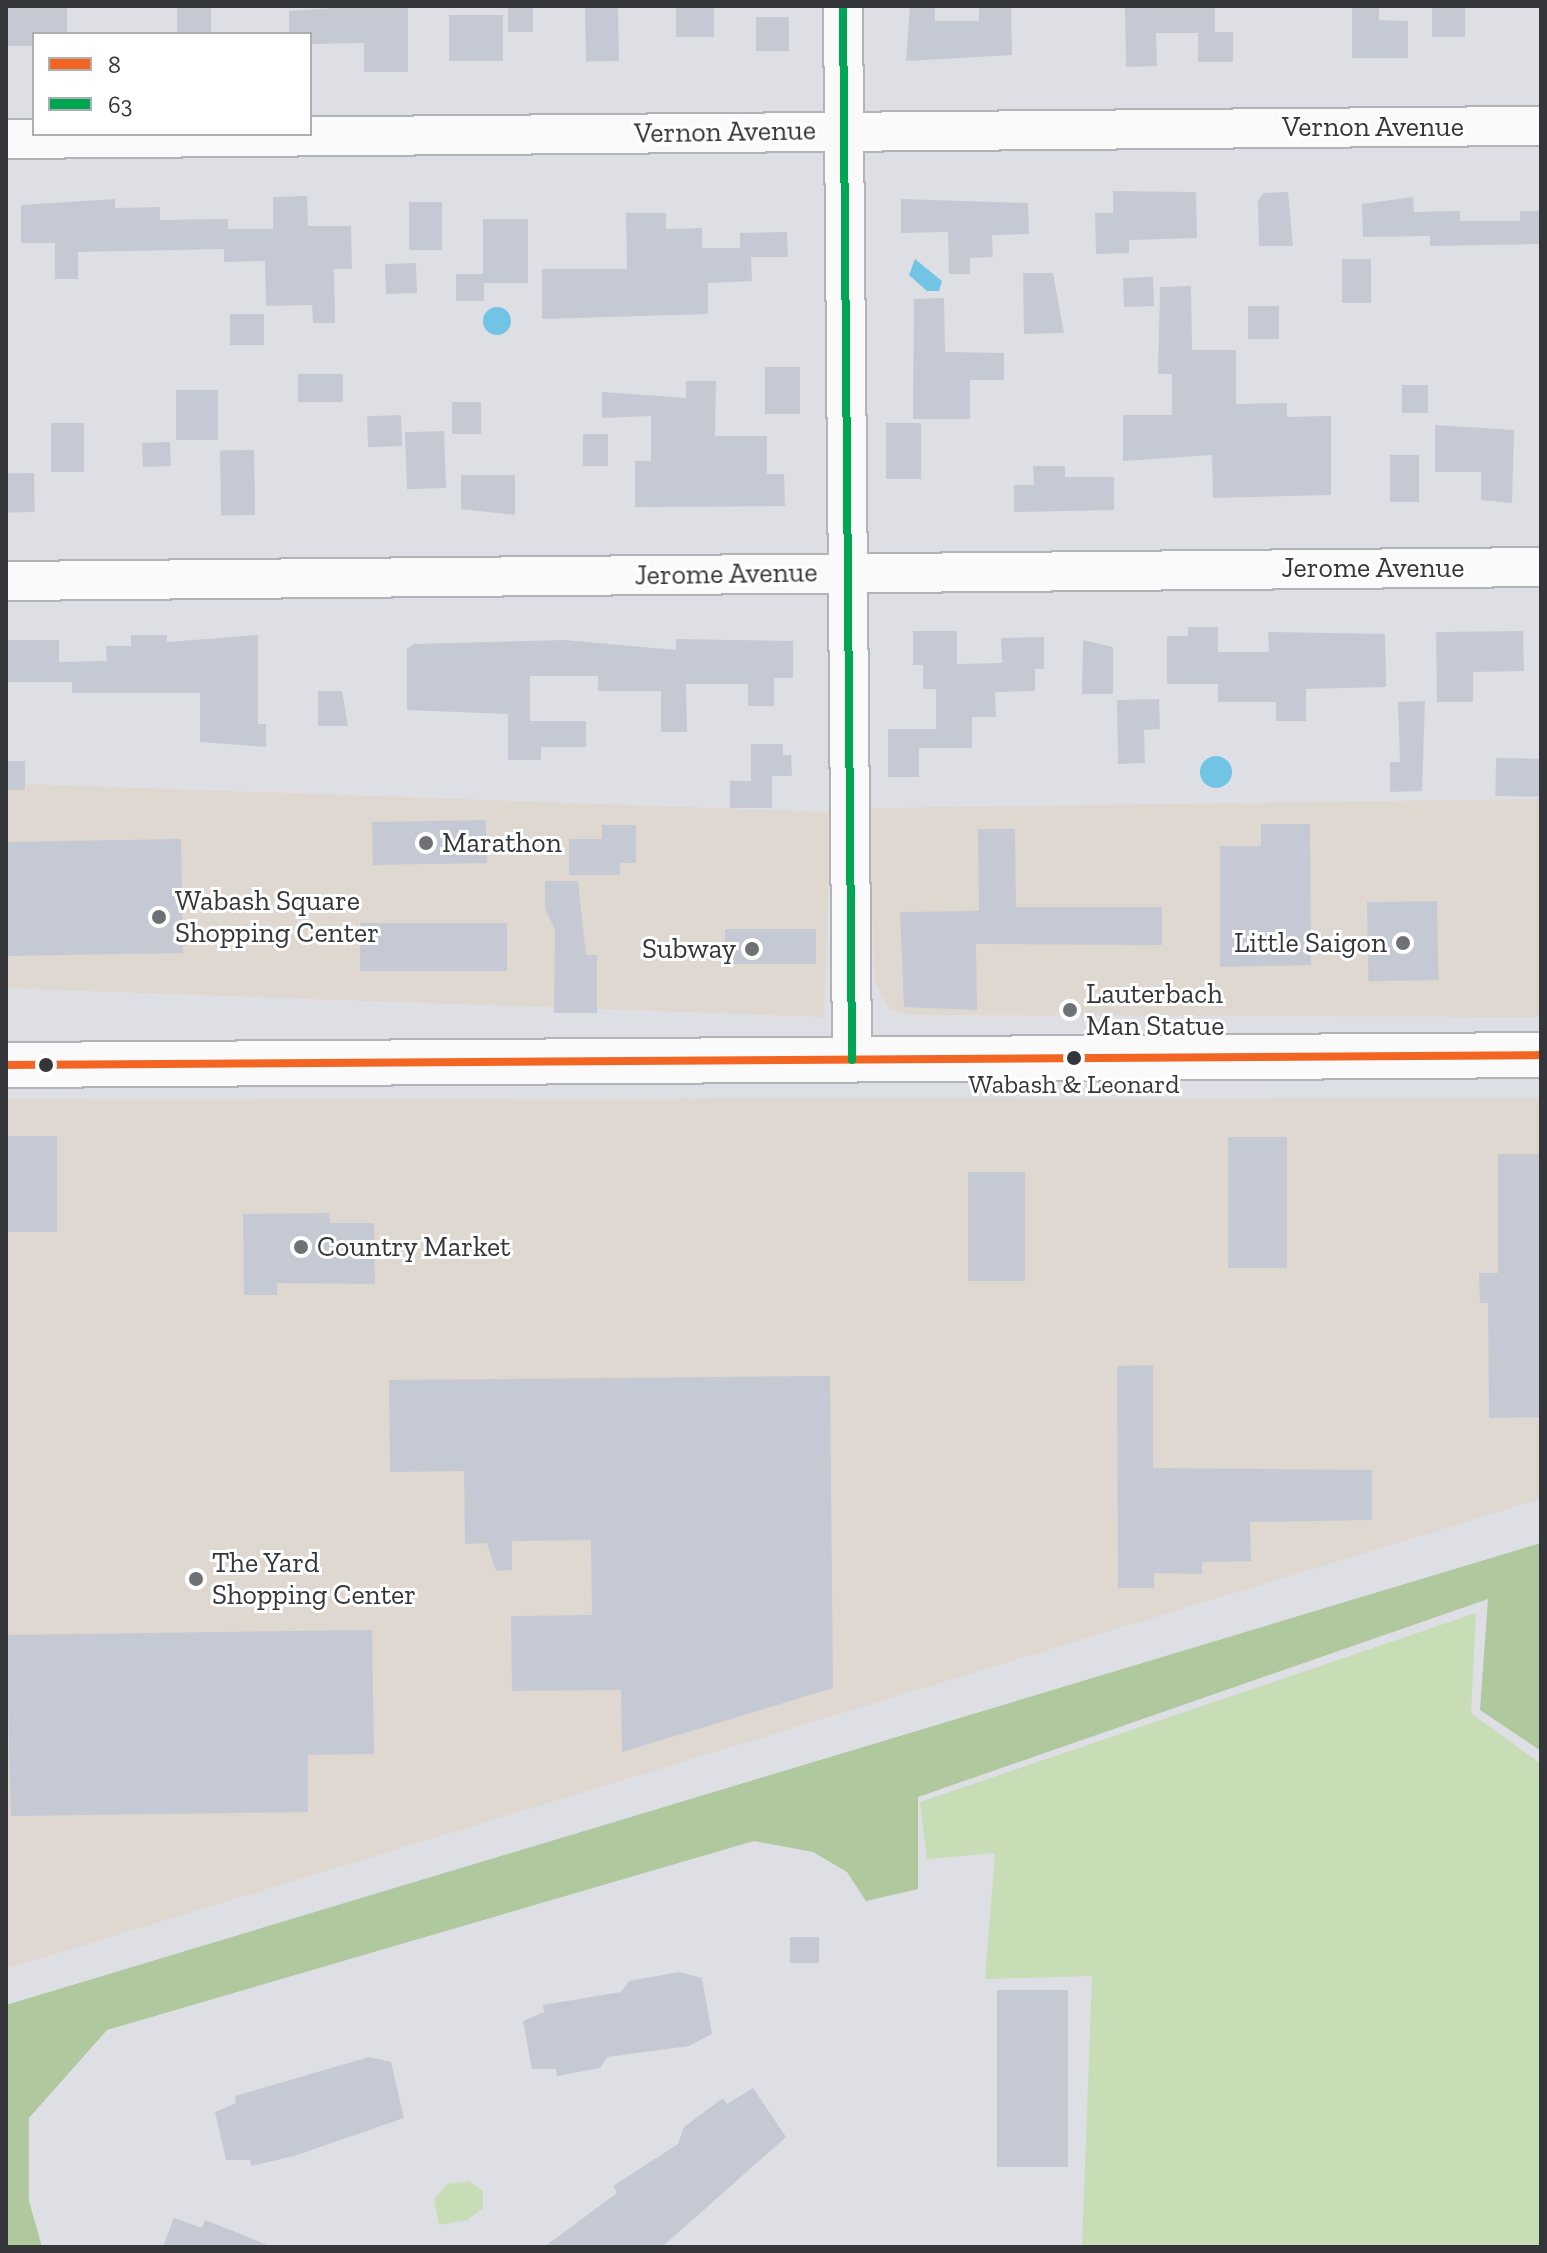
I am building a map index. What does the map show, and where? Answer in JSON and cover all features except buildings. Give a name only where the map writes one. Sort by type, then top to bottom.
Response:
[{"type":"main road","points":[[6,1065],[1541,1055]]},
{"type":"street","points":[[843,6],[852,1060]]},
{"type":"street","name":"Vernon Avenue","points":[[312,136],[1541,126]]},
{"type":"street","name":"Vernon Avenue","points":[[6,139],[285,136]]},
{"type":"street","name":"Jerome Avenue","points":[[6,581],[1541,567]]},
{"type":"shaded area","points":[[7,783],[831,812],[824,1017],[6,988]]},
{"type":"shaded area","points":[[1541,799],[1541,1017],[910,1015],[889,1010],[875,981],[868,808]]},
{"type":"shaded area","points":[[1541,1098],[1541,1499],[6,1969],[6,1099]]},
{"type":"green space","points":[[1541,1543],[1541,1751],[1480,1710],[1488,1599],[918,1797],[918,1889],[866,1901],[847,1872],[813,1852],[754,1841],[107,2030],[29,2118],[29,2201],[42,2247],[8,2247],[6,2005]]},
{"type":"green space","points":[[1476,1613],[1471,1713],[1541,1764],[1541,2247],[1082,2247],[1092,1976],[985,1979],[995,1853],[927,1859],[920,1802]]},
{"type":"green space","points":[[469,2181],[483,2191],[483,2208],[468,2220],[439,2225],[434,2199],[447,2184]]},
{"type":"water","points":[[915,259],[942,281],[939,291],[927,291],[909,275]]},
{"type":"water","points":[[497,307],[507,311],[511,321],[507,331],[497,335],[487,331],[483,321],[487,311]]},
{"type":"water","points":[[1216,756],[1227,761],[1232,772],[1227,783],[1216,788],[1205,783],[1200,772],[1205,761]]},
{"type":"transit line","name":"63","points":[[843,6],[852,1060]]},
{"type":"transit line","name":"8","points":[[6,1065],[1541,1055]]},
{"type":"place","name":"Marathon","points":[[426,843]]},
{"type":"place","name":"Wabash Square Shopping Center","points":[[159,917]]},
{"type":"place","name":"Little Saigon","points":[[1403,943]]},
{"type":"place","name":"Subway","points":[[752,949]]},
{"type":"place","name":"Lauterbach Man Statue","points":[[1070,1010]]},
{"type":"place","name":"Wabash & Leonard","points":[[1074,1058]]},
{"type":"place","name":"Country Market","points":[[301,1247]]},
{"type":"place","name":"The Yard Shopping Center","points":[[196,1579]]}]
